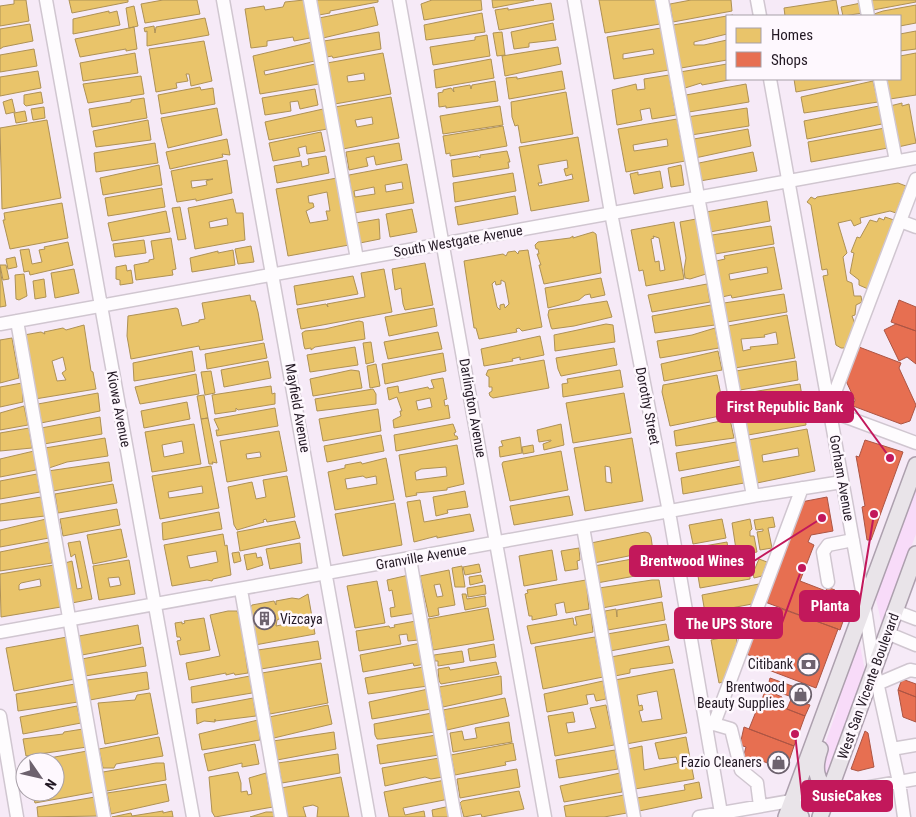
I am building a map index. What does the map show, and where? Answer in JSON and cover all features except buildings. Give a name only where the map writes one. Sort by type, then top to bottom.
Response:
[{"type":"main road","points":[[786,817],[916,465]]},
{"type":"main road","name":"West San Vicente Boulevard","points":[[820,817],[916,554]]},
{"type":"main road","points":[[828,795],[818,782],[815,767],[833,714],[843,661]]},
{"type":"main road","points":[[792,801],[801,817]]},
{"type":"street","name":"Kiowa Avenue","points":[[46,0],[193,817]]},
{"type":"street","name":"Mayfield Avenue","points":[[223,0],[328,574],[369,817]]},
{"type":"street","points":[[310,0],[357,259]]},
{"type":"street","name":"Darlington Avenue","points":[[399,0],[545,817]]},
{"type":"street","name":"Dorothy Street","points":[[574,0],[611,213],[710,725],[721,813]]},
{"type":"street","points":[[662,0],[753,496]]},
{"type":"street","points":[[757,0],[760,15]]},
{"type":"street","points":[[865,0],[868,15]]},
{"type":"street","name":"Gorham Avenue","points":[[770,80],[830,409],[874,668],[900,782],[904,817]]},
{"type":"street","points":[[880,80],[896,161]]},
{"type":"street","name":"South Westgate Avenue","points":[[0,324],[273,273],[444,244],[916,158]]},
{"type":"street","points":[[916,180],[830,409],[916,443]]},
{"type":"street","points":[[900,221],[916,227]]},
{"type":"street","points":[[17,321],[104,817]]},
{"type":"street","name":"Granville Avenue","points":[[0,632],[241,590],[753,496],[842,482]]},
{"type":"street","points":[[760,806],[757,783],[741,770],[731,729],[710,725],[802,488]]},
{"type":"street","points":[[583,527],[634,817]]},
{"type":"street","points":[[828,582],[823,552],[828,545],[853,540]]},
{"type":"street","points":[[410,559],[455,817]]},
{"type":"street","points":[[241,590],[281,817]]},
{"type":"street","points":[[895,611],[916,619]]},
{"type":"street","points":[[887,633],[916,644]]},
{"type":"street","points":[[877,684],[910,670],[916,670]]},
{"type":"street","points":[[0,716],[17,817]]},
{"type":"street","points":[[892,749],[916,745]]},
{"type":"street","points":[[699,817],[916,779]]},
{"type":"shaded area","points":[[916,486],[916,534],[882,625],[875,595]]},
{"type":"shaded area","points":[[859,640],[865,671],[824,780],[819,761],[837,710],[841,689]]},
{"type":"place","name":"First Republic Bank","points":[[890,458]]},
{"type":"place","name":"Planta","points":[[874,514]]},
{"type":"place","name":"Brentwood Wines","points":[[822,518]]},
{"type":"place","name":"The UPS Store","points":[[802,568]]},
{"type":"place","name":"Vizcaya","points":[[264,619]]},
{"type":"place","name":"Citibank","points":[[809,664]]},
{"type":"place","name":"Brentwood Beauty Supplies","points":[[801,695]]},
{"type":"place","name":"SusieCakes","points":[[795,734]]},
{"type":"place","name":"Fazio Cleaners","points":[[778,762]]}]
